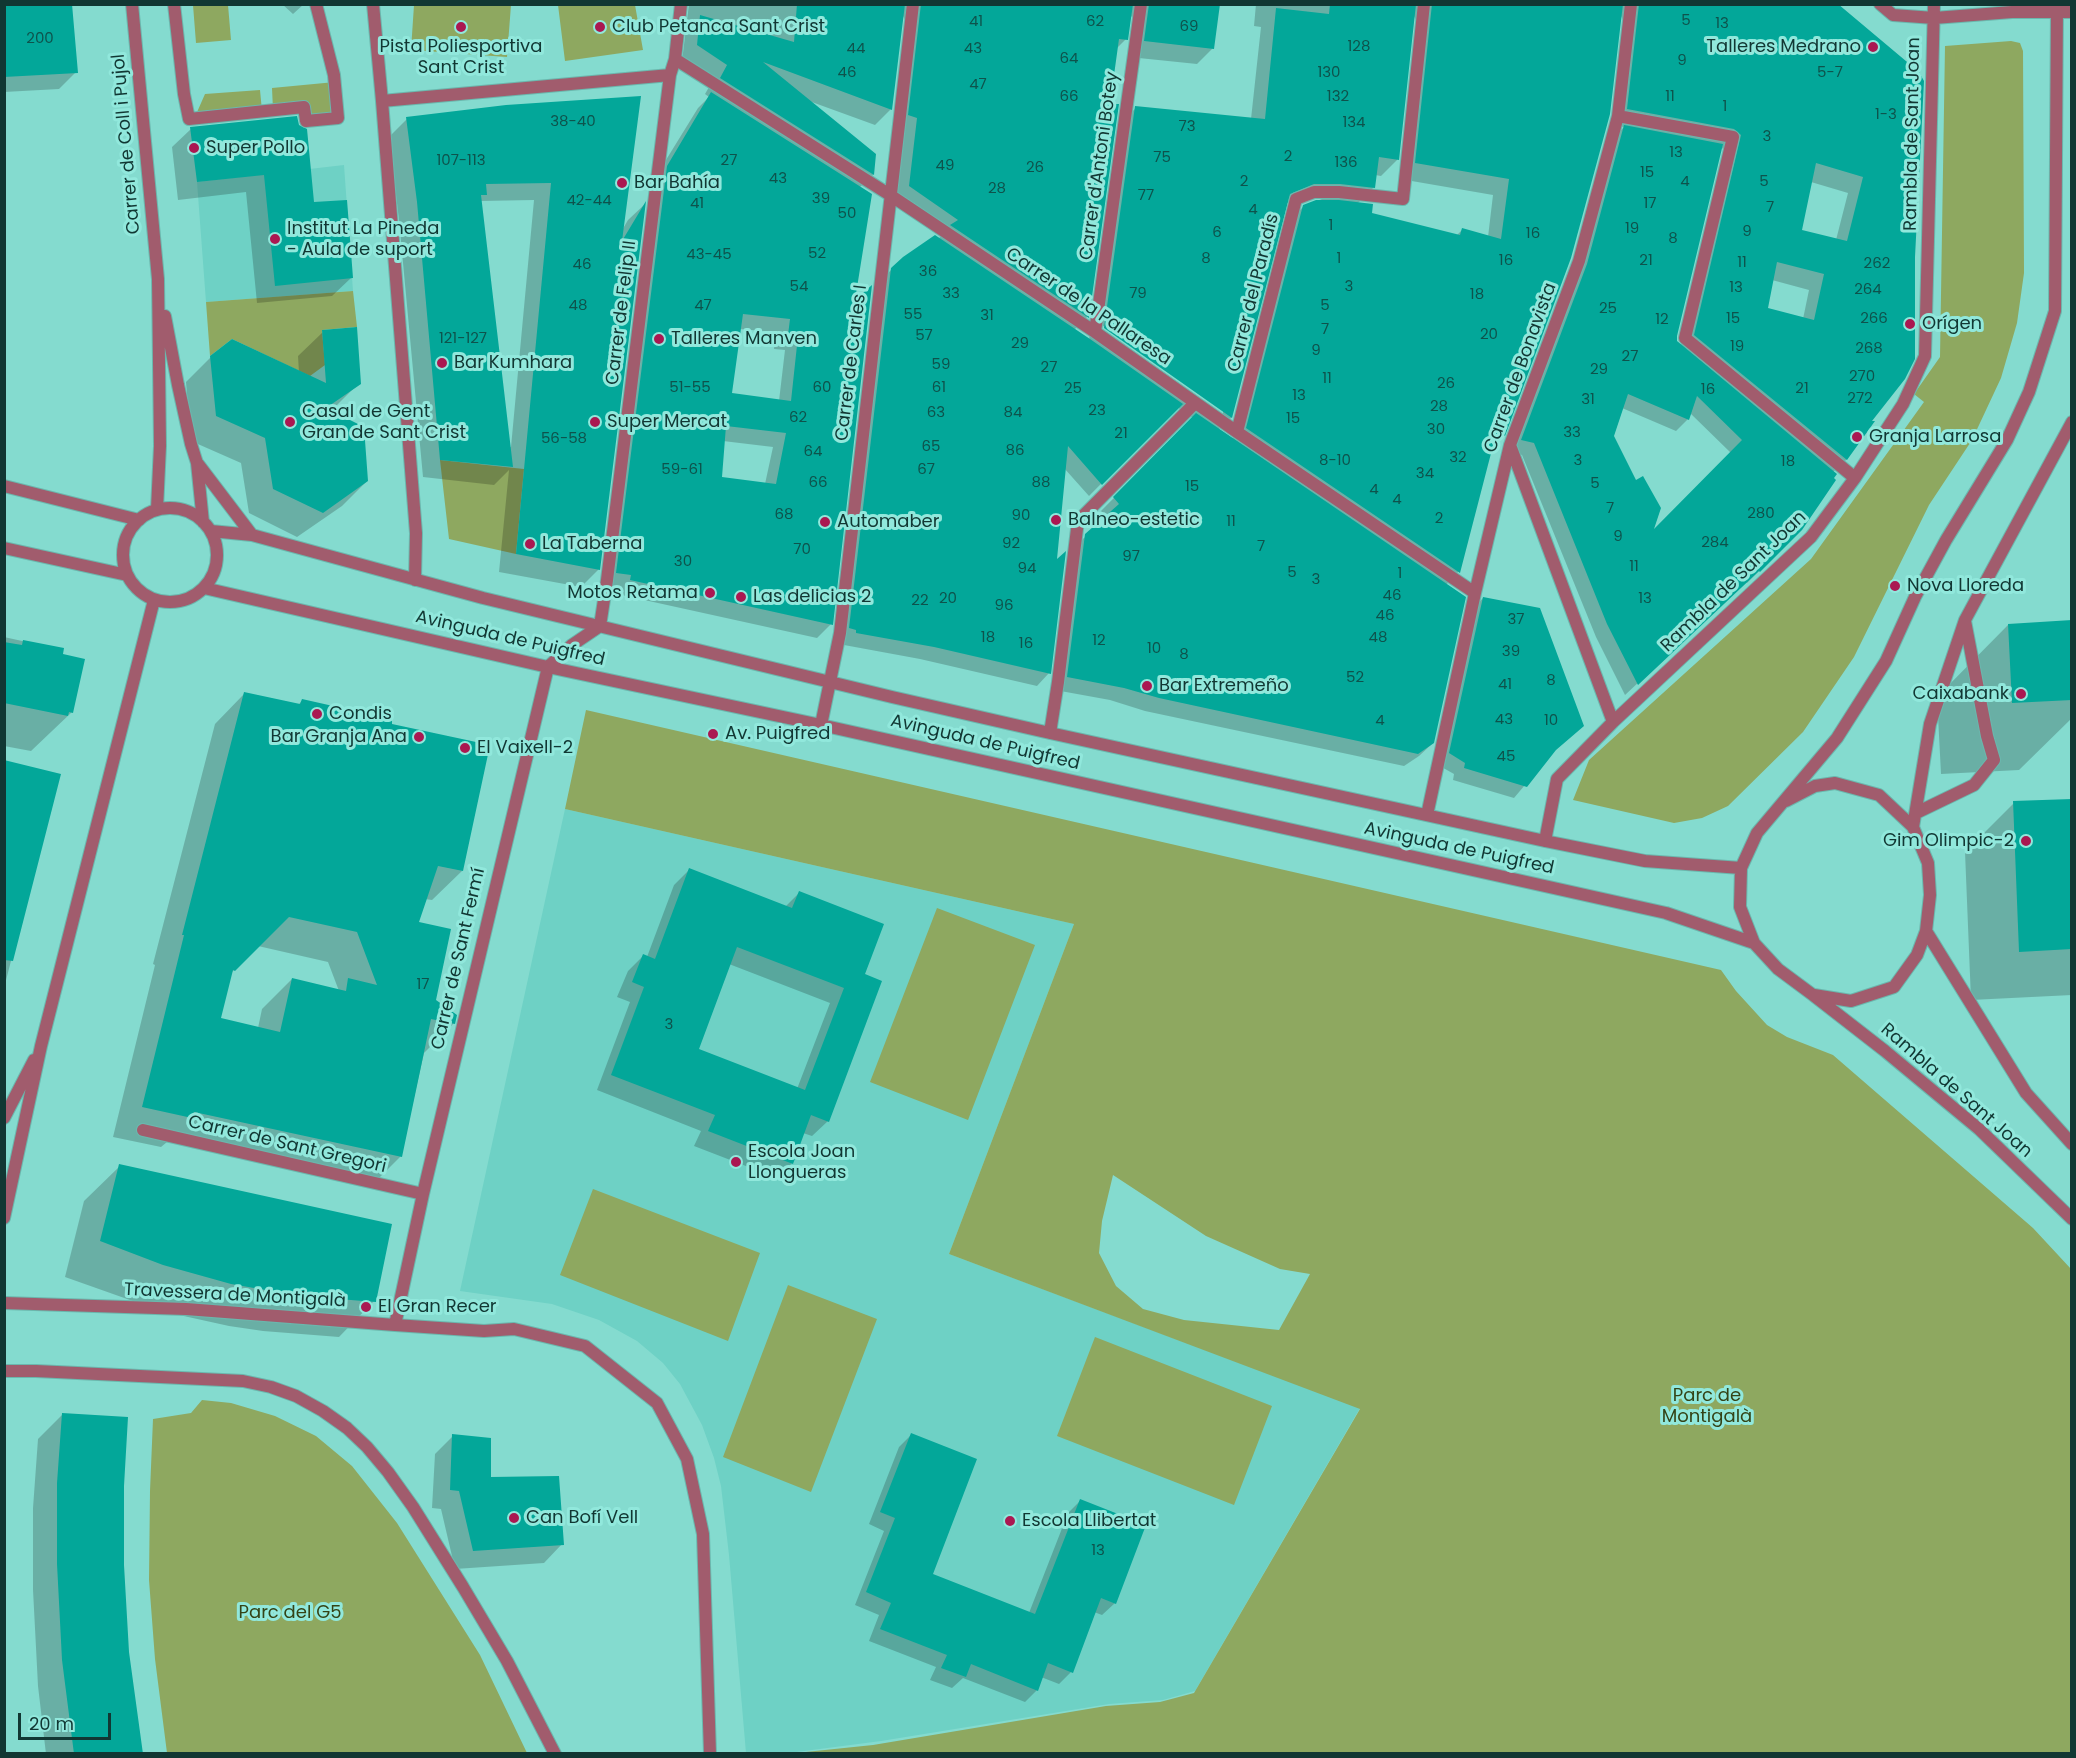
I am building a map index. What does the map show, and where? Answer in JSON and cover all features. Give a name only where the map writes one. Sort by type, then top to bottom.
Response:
[{"type":"street","name":"Carrer de Coll i Pujol","points":[[132,4],[158,279],[160,423],[157,509]]},
{"type":"street","points":[[174,4],[189,119],[304,106],[306,121],[338,118],[334,75],[315,4]]},
{"type":"street","points":[[373,4],[416,532],[416,580]]},
{"type":"street","name":"Carrer de Felip II","points":[[600,626],[681,4]]},
{"type":"street","name":"Carrer de Carles I","points":[[821,725],[840,633],[913,4]]},
{"type":"street","name":"Carrer d'Antoni Botey","points":[[1095,332],[1141,4]]},
{"type":"street","name":"Carrer del Paradís","points":[[1237,432],[1296,199],[1314,192],[1339,192],[1403,199],[1424,4]]},
{"type":"street","name":"Carrer de Bonavista","points":[[1427,814],[1510,445],[1579,261],[1618,116],[1631,4]]},
{"type":"street","points":[[1880,4],[1893,15],[1934,18],[2057,9],[2072,12]]},
{"type":"street","name":"Rambla de Sant Joan","points":[[1545,841],[1557,779],[1613,722],[1811,537],[1855,478],[1902,404],[1925,356],[1934,4]]},
{"type":"street","name":"Rambla de Sant Joan","points":[[2057,9],[2055,311],[2029,392],[2007,440],[1946,540],[1915,597],[1886,661],[1836,738],[1757,833],[1742,868],[1740,907],[1754,943],[1778,969],[1979,1129],[2072,1219]]},
{"type":"street","name":"Carrer de la Pallaresa","points":[[675,59],[890,195],[1095,332],[1237,432],[1475,593]]},
{"type":"street","points":[[382,101],[670,75]]},
{"type":"street","points":[[1618,116],[1733,137],[1685,338],[1855,478]]},
{"type":"street","name":"Carrer de Coll i Pujol","points":[[158,279],[177,385],[197,463],[207,526]]},
{"type":"street","points":[[1050,733],[1078,521],[1195,403]]},
{"type":"street","points":[[1913,827],[1930,724],[1965,620],[2072,422]]},
{"type":"street","points":[[1510,445],[1613,722]]},
{"type":"street","name":"Carrer de Coll i Pujol","points":[[197,463],[252,535]]},
{"type":"street","points":[[4,486],[138,520]]},
{"type":"street","points":[[171,508],[187,511],[207,526],[217,561],[204,588],[195,596],[181,601],[154,600],[141,593],[127,575],[124,546],[130,530],[138,520],[157,509],[171,508]]},
{"type":"street","name":"Avinguda de Puigfred","points":[[207,526],[252,535],[483,598],[1050,733],[1645,861],[1742,868]]},
{"type":"street","points":[[4,548],[127,575]]},
{"type":"street","name":"Avinguda de Puigfred","points":[[204,588],[548,667],[821,725],[1666,913],[1754,943]]},
{"type":"street","points":[[4,1218],[41,1046],[154,600]]},
{"type":"street","points":[[1916,813],[1974,785],[1994,760],[1987,736],[1965,620]]},
{"type":"street","points":[[548,667],[572,645],[600,626]]},
{"type":"street","name":"Carrer de Sant Fermí","points":[[395,1325],[423,1194],[548,667]]},
{"type":"street","name":"Rambla de Sant Joan","points":[[1780,804],[1815,786],[1835,783],[1879,795],[1913,827],[1928,863],[1930,895],[1926,931],[1917,955],[1894,987],[1851,1001],[1813,995]]},
{"type":"street","points":[[1926,931],[2026,1093],[2072,1144]]},
{"type":"street","points":[[4,1118],[41,1046]]},
{"type":"street","name":"Carrer de Sant Gregori","points":[[143,1130],[423,1194]]},
{"type":"street","name":"Travessera de Montigalà","points":[[4,1303],[186,1309],[395,1325],[484,1330],[514,1329],[585,1346],[657,1403],[687,1459],[703,1534],[710,1754]]},
{"type":"street","points":[[4,1371],[243,1381],[271,1387],[296,1396],[323,1411],[347,1428],[367,1447],[413,1507],[464,1587],[507,1661],[555,1754]]},
{"type":"shaded area","name":"Institut La Pineda - Aula de suport","points":[[344,165],[353,291],[206,302],[197,182]]},
{"type":"shaded area","points":[[565,809],[1074,924],[949,1254],[1360,1408],[1195,1691],[1163,1700],[1109,1704],[881,1741],[789,1753],[746,1753],[721,1486],[702,1425],[680,1384],[663,1363],[637,1341],[599,1320],[552,1304],[460,1291]]},
{"type":"green space","points":[[193,5],[228,5],[231,40],[196,43]]},
{"type":"green space","name":"Pista Poliesportiva Sant Crist","points":[[414,5],[511,5],[507,57],[411,50]]},
{"type":"green space","name":"Club Petanca Sant Crist","points":[[558,5],[635,5],[643,50],[565,61]]},
{"type":"green space","points":[[2011,41],[2020,43],[2023,51],[2024,273],[2017,323],[2001,378],[1972,440],[1929,505],[1854,657],[1803,732],[1728,806],[1702,818],[1674,823],[1573,800],[1589,760],[1811,559],[1924,402],[1914,394],[1940,357],[1945,46]]},
{"type":"green space","points":[[335,82],[338,118],[306,121],[304,107],[273,110],[272,88]]},
{"type":"green space","points":[[260,90],[262,111],[194,119],[205,94]]},
{"type":"green space","points":[[353,291],[357,327],[322,330],[325,365],[310,376],[232,339],[210,356],[206,302]]},
{"type":"green space","points":[[440,460],[524,469],[516,554],[449,539]]},
{"type":"green space","name":"Parc de Montigalà","points":[[586,710],[1721,970],[1736,991],[1767,1025],[1787,1037],[1833,1055],[2033,1228],[2071,1269],[2071,1753],[796,1753],[873,1745],[1106,1706],[1160,1702],[1194,1693],[1360,1409],[949,1254],[1074,924],[565,809]],"holes":[[[1113,1175],[1206,1236],[1280,1269],[1310,1274],[1279,1330],[1184,1320],[1143,1309],[1116,1286],[1099,1253],[1102,1221]]]},
{"type":"green space","points":[[937,908],[1035,945],[968,1120],[870,1082]]},
{"type":"green space","points":[[593,1189],[760,1253],[728,1341],[560,1275]]},
{"type":"green space","points":[[788,1285],[877,1319],[811,1492],[723,1457]]},
{"type":"green space","points":[[1095,1337],[1272,1406],[1234,1505],[1057,1436]]},
{"type":"green space","name":"Parc del G5","points":[[202,1400],[231,1403],[275,1416],[316,1436],[352,1466],[397,1523],[480,1655],[527,1753],[167,1753],[155,1659],[149,1580],[153,1419],[191,1413]]},
{"type":"building","points":[[4,4],[72,4],[78,73],[4,77]]},
{"type":"building","points":[[797,4],[905,4],[892,110],[763,62],[876,154],[874,175],[720,78],[727,65],[697,45],[700,15],[794,42]]},
{"type":"building","points":[[921,4],[1133,4],[1128,40],[1119,39],[1110,104],[1119,104],[1089,318],[950,225],[958,220],[909,186],[917,118],[908,115]]},
{"type":"building","points":[[1149,4],[1220,4],[1214,49],[1144,41]]},
{"type":"building","points":[[1330,4],[1416,4],[1399,160],[1379,157],[1375,188],[1314,184],[1290,194],[1232,418],[1104,328],[1135,106],[1265,119],[1276,8],[1329,14]]},
{"type":"building","points":[[1432,4],[1623,4],[1610,114],[1571,258],[1505,436],[1496,434],[1460,573],[1246,428],[1303,205],[1316,200],[1373,204],[1372,213],[1460,235],[1462,228],[1501,239],[1509,179],[1415,163]]},
{"type":"building","points":[[1639,4],[1838,4],[1919,72],[1924,81],[1915,257],[1915,359],[1905,379],[1872,421],[1875,421],[1847,460],[1694,335],[1741,135],[1734,129],[1627,109]],"holes":[[[1816,163],[1863,177],[1847,241],[1802,230]],[[1777,262],[1824,274],[1814,320],[1768,308]]]},
{"type":"building","points":[[711,92],[872,194],[855,300],[872,285],[833,625],[630,580],[631,575],[616,573],[667,166]],"holes":[[[743,314],[790,319],[788,335],[798,336],[791,401],[732,393]],[[726,426],[786,433],[776,484],[722,477]]]},
{"type":"building","points":[[641,96],[622,241],[646,201],[600,570],[516,554],[551,183],[486,184],[487,195],[481,195],[513,467],[440,460],[417,202],[406,117],[506,105]]},
{"type":"building","points":[[297,116],[299,125],[307,129],[314,202],[347,200],[353,278],[275,286],[264,175],[197,182],[190,127]]},
{"type":"building","points":[[1624,125],[1723,144],[1677,341],[1837,474],[1834,478],[1836,480],[1802,530],[1638,685],[1607,624],[1534,443],[1521,440],[1587,264]],"holes":[[[1628,394],[1689,420],[1697,396],[1742,440],[1654,529],[1661,508],[1643,476],[1636,480],[1614,436]]]},
{"type":"building","points":[[935,235],[1183,404],[1102,485],[1068,446],[1057,559],[1066,551],[1051,674],[934,647],[856,633],[856,630],[849,628],[891,268]]},
{"type":"building","name":"Casal de Gent Gran de Sant Crist","points":[[357,327],[361,384],[326,408],[364,427],[368,481],[323,513],[273,489],[265,438],[216,416],[210,356],[232,339],[326,383],[322,330]]},
{"type":"building","points":[[1196,413],[1466,597],[1434,743],[1418,754],[1067,677],[1085,534],[1119,504],[1113,497]]},
{"type":"building","points":[[1483,597],[1540,608],[1584,726],[1556,750],[1527,787],[1464,768],[1465,763],[1449,753]]},
{"type":"building","points":[[2072,620],[2072,700],[2012,703],[2008,624]]},
{"type":"building","points":[[23,640],[64,648],[63,654],[85,659],[73,713],[69,712],[68,716],[4,703],[4,642],[22,645]]},
{"type":"building","points":[[244,692],[300,704],[302,699],[392,720],[392,724],[490,745],[463,871],[438,866],[419,922],[451,929],[436,1000],[457,1015],[455,1024],[431,1019],[402,1157],[194,1112],[192,1118],[142,1107],[184,935],[182,935]],"holes":[[[289,917],[357,932],[377,985],[348,978],[346,991],[292,978],[280,1032],[221,1018],[233,970],[235,971]]]},
{"type":"building","points":[[4,760],[61,774],[13,961],[4,960]]},
{"type":"building","points":[[2072,799],[2072,949],[2019,952],[2013,801]]},
{"type":"building","points":[[689,868],[792,908],[799,891],[884,924],[865,974],[882,981],[829,1122],[811,1115],[793,1164],[708,1131],[715,1115],[611,1075],[644,987],[632,982],[643,954],[655,959]],"holes":[[[737,947],[844,988],[805,1090],[699,1049]]]},
{"type":"building","points":[[119,1164],[392,1224],[376,1302],[300,1296],[231,1284],[163,1265],[100,1241]]},
{"type":"building","points":[[62,1413],[128,1417],[124,1486],[124,1565],[129,1652],[143,1754],[74,1754],[62,1660],[57,1564],[57,1483]]},
{"type":"building","points":[[911,1433],[977,1459],[933,1574],[1035,1614],[1080,1499],[1146,1525],[1116,1604],[1101,1598],[1073,1673],[1048,1663],[1038,1691],[971,1664],[966,1677],[941,1668],[947,1655],[880,1629],[891,1603],[866,1592],[895,1518],[880,1512]]},
{"type":"building","name":"Can Bofí Vell","points":[[452,1434],[491,1438],[491,1477],[559,1476],[564,1545],[473,1551],[459,1491],[450,1490]]},
{"type":"place","name":"Pista Poliesportiva Sant Crist","points":[[461,27]]},
{"type":"place","name":"Club Petanca Sant Crist","points":[[600,27]]},
{"type":"place","name":"Talleres Medrano","points":[[1873,47]]},
{"type":"place","name":"Super Pollo","points":[[194,148]]},
{"type":"place","name":"Bar Bahía","points":[[622,183]]},
{"type":"place","name":"Institut La Pineda - Aula de suport","points":[[275,239]]},
{"type":"place","name":"Orígen","points":[[1910,324]]},
{"type":"place","name":"Talleres Manven","points":[[659,339]]},
{"type":"place","name":"Bar Kumhara","points":[[442,363]]},
{"type":"place","name":"Casal de Gent Gran de Sant Crist","points":[[290,422]]},
{"type":"place","name":"Super Mercat","points":[[595,422]]},
{"type":"place","name":"Granja Larrosa","points":[[1857,437]]},
{"type":"place","name":"Balneo-estetic","points":[[1056,520]]},
{"type":"place","name":"Automaber","points":[[825,522]]},
{"type":"place","name":"La Taberna","points":[[530,544]]},
{"type":"place","name":"Nova Lloreda","points":[[1895,586]]},
{"type":"place","name":"Motos Retama","points":[[710,593]]},
{"type":"place","name":"Las delicias 2","points":[[741,597]]},
{"type":"place","name":"Bar Extremeño","points":[[1147,686]]},
{"type":"place","name":"Caixabank","points":[[2021,694]]},
{"type":"place","name":"Condis","points":[[317,714]]},
{"type":"place","name":"Av. Puigfred","points":[[713,734]]},
{"type":"place","name":"Bar Granja Ana","points":[[419,737]]},
{"type":"place","name":"El Vaixell-2","points":[[465,748]]},
{"type":"place","name":"Gim Olimpic-2","points":[[2026,841]]},
{"type":"place","name":"Escola Joan Llongueras","points":[[736,1162]]},
{"type":"place","name":"El Gran Recer","points":[[366,1307]]},
{"type":"place","name":"Can Bofí Vell","points":[[514,1518]]},
{"type":"place","name":"Escola Llibertat","points":[[1010,1521]]}]
